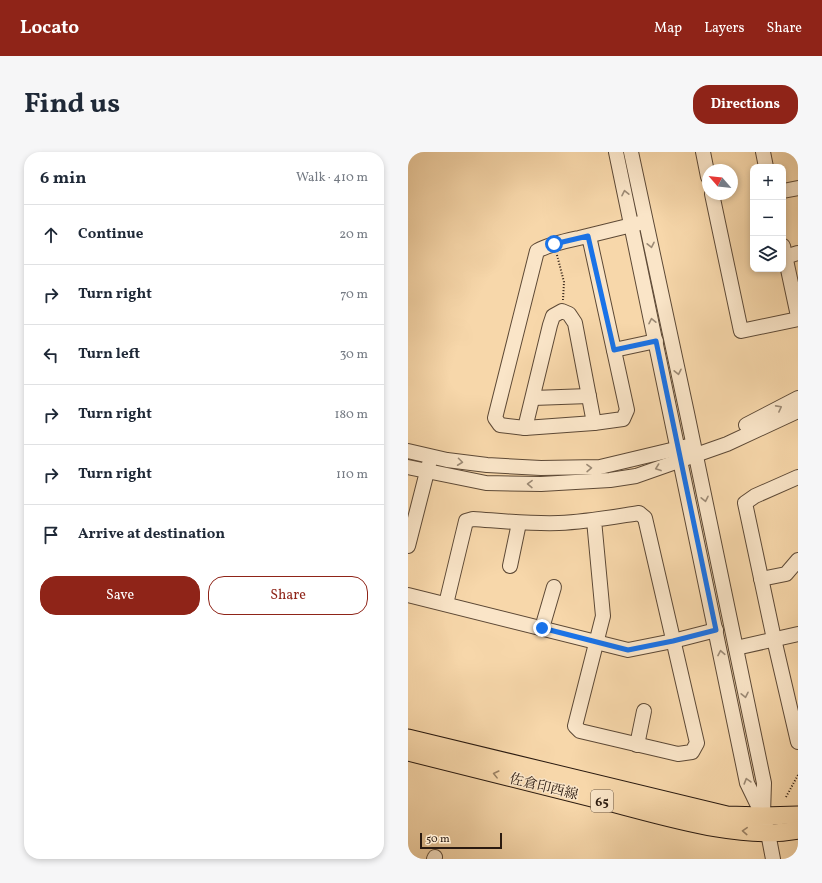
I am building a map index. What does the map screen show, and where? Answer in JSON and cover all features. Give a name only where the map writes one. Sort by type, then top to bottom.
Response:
[{"type":"main road","name":"佐倉印西線","points":[[408,738],[727,815],[798,815]]},
{"type":"main road","name":"佐倉印西線","points":[[408,752],[678,820],[733,831],[768,832],[798,830]]},
{"type":"street","points":[[616,152],[680,454],[747,783],[763,816],[768,832],[773,859]]},
{"type":"street","points":[[632,152],[764,783],[763,816]]},
{"type":"street","points":[[703,152],[705,164]]},
{"type":"street","points":[[763,152],[765,164]]},
{"type":"street","points":[[786,190],[798,188]]},
{"type":"street","points":[[713,200],[741,331],[798,319]]},
{"type":"street","points":[[588,236],[627,410],[623,419],[594,423],[525,428],[500,425],[495,418],[537,251],[546,246],[646,221]]},
{"type":"street","points":[[789,252],[798,316]]},
{"type":"street","points":[[525,428],[550,325],[553,316],[562,311],[569,314],[575,323],[594,423]]},
{"type":"street","points":[[614,350],[656,341]]},
{"type":"street","points":[[533,398],[589,396]]},
{"type":"street","points":[[694,450],[798,398]]},
{"type":"street","points":[[408,451],[447,460],[487,465],[541,468],[600,467],[680,454],[727,444],[798,411]]},
{"type":"street","points":[[408,467],[486,483],[541,484],[610,480],[636,476],[680,454]]},
{"type":"street","points":[[408,546],[431,456]]},
{"type":"street","points":[[798,477],[755,496],[745,503],[798,742]]},
{"type":"street","points":[[446,604],[466,521],[473,519],[519,523],[560,523],[594,520],[639,513],[646,518],[697,743],[692,752],[678,754],[637,745],[580,731],[575,726],[603,616],[594,520]]},
{"type":"street","points":[[510,566],[519,523]]},
{"type":"street","points":[[761,579],[786,574],[798,560]]},
{"type":"street","points":[[542,628],[554,587]]},
{"type":"street","points":[[408,595],[597,641],[628,650],[716,630]]},
{"type":"street","points":[[736,648],[798,634]]},
{"type":"street","points":[[637,745],[644,711]]},
{"type":"path","points":[[554,244],[564,282],[562,311]]},
{"type":"path","points":[[786,797],[798,775]]},
{"type":"route","points":[[542,628],[628,650],[716,630],[656,341],[614,350],[588,236],[554,244]]}]
